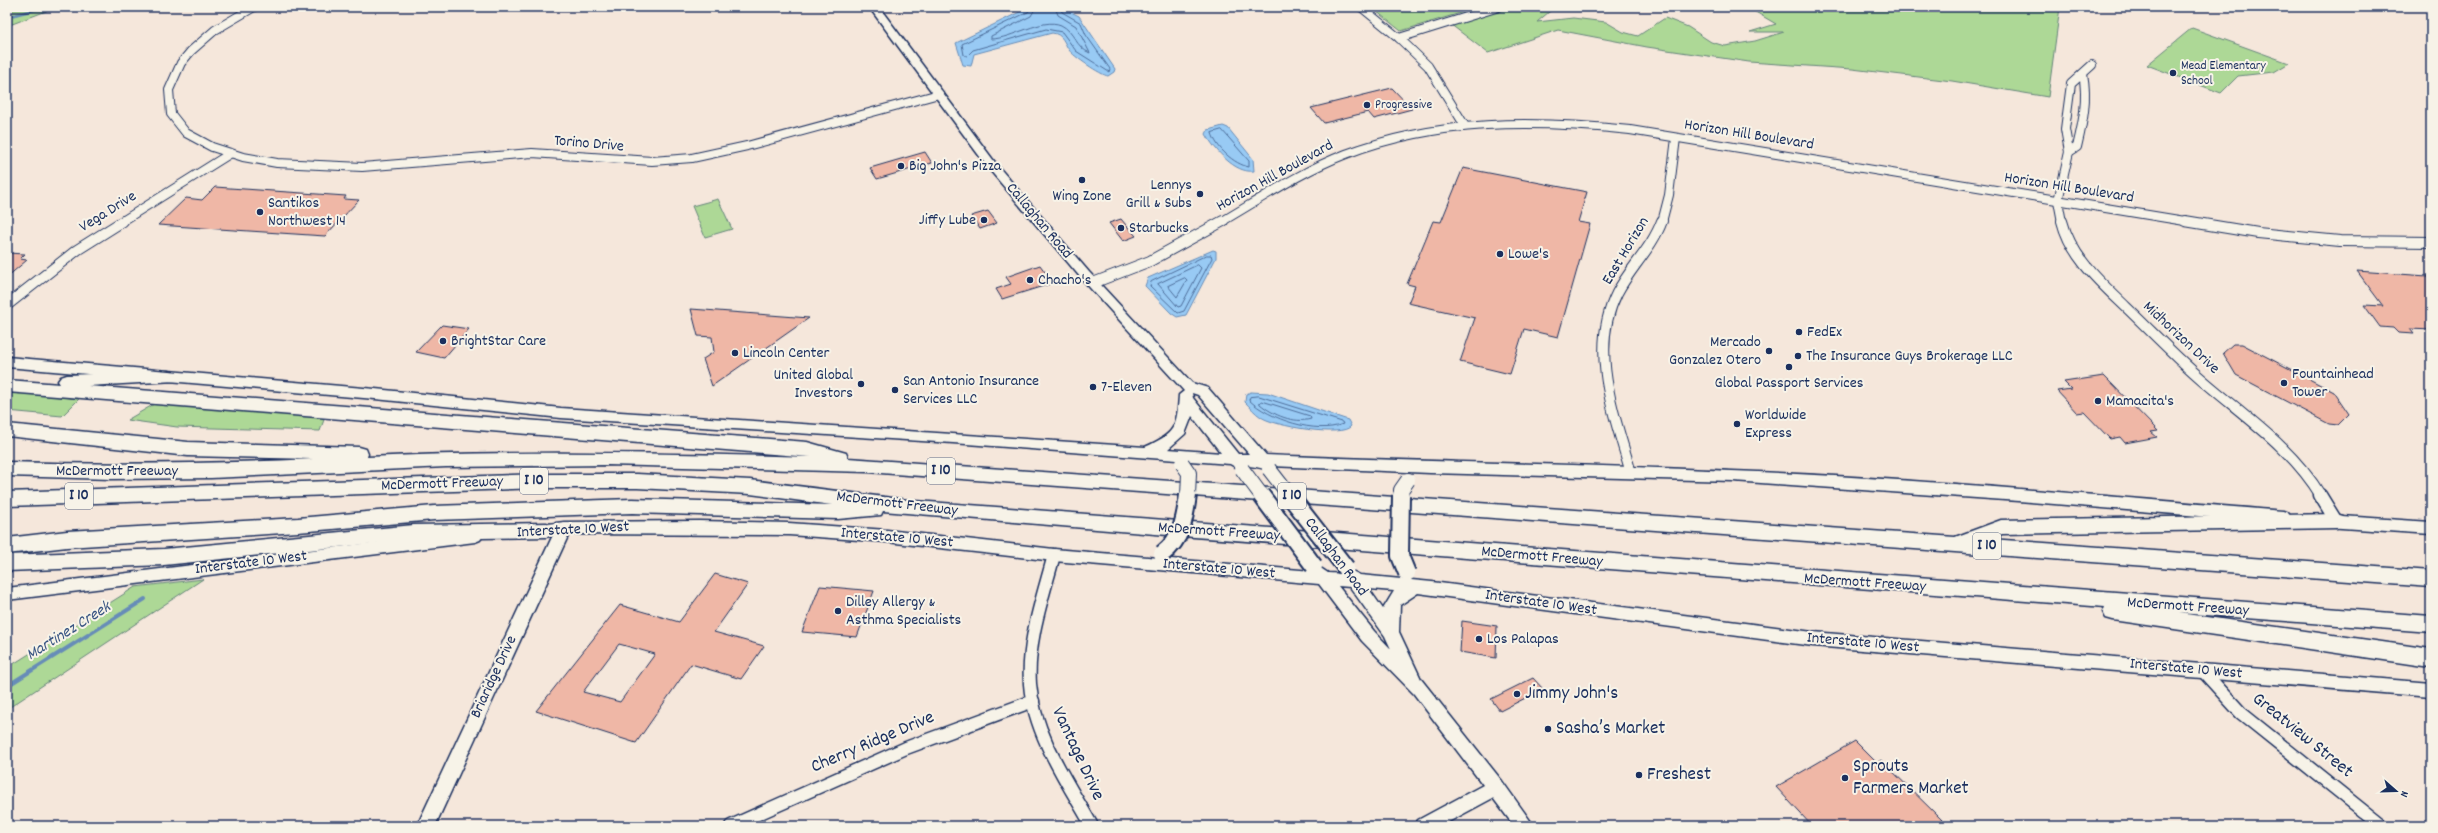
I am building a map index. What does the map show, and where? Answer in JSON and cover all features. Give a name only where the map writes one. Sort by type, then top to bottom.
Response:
[{"type":"highway","points":[[7,385],[168,377]]},
{"type":"highway","points":[[7,385],[807,449],[867,466]]},
{"type":"highway","points":[[7,430],[90,440],[188,448],[327,452],[446,460]]},
{"type":"highway","name":"McDermott Freeway","points":[[7,469],[111,472],[211,471],[446,460],[607,458],[867,466],[2431,579]]},
{"type":"highway","name":"McDermott Freeway","points":[[7,499],[543,481],[637,481],[750,487],[916,508],[1940,588],[2431,624]]},
{"type":"highway","points":[[7,509],[151,495]]},
{"type":"highway","points":[[7,546],[67,539],[298,524],[434,513],[585,507],[727,507],[838,512],[916,508]]},
{"type":"highway","points":[[1956,544],[2001,527],[2336,521]]},
{"type":"highway","points":[[7,563],[164,557],[414,532],[554,529]]},
{"type":"highway","points":[[1940,588],[2431,658]]},
{"type":"main road","name":"Callaghan Road","points":[[874,7],[993,167],[1186,393],[1318,572],[1368,636],[1420,689],[1525,826]]},
{"type":"main road","points":[[7,362],[375,394],[561,413],[1165,453],[1238,464],[1733,476],[2027,496],[2431,528]]},
{"type":"main road","name":"Callaghan Road","points":[[1186,393],[1203,392],[1265,464],[1351,574],[1391,632],[1420,689]]},
{"type":"main road","points":[[1148,452],[1165,444],[1181,432],[1185,424],[1186,393]]},
{"type":"main road","points":[[1141,562],[1162,554],[1170,549],[1181,530],[1190,480],[1189,473],[1182,463],[1165,453]]},
{"type":"main road","points":[[1430,468],[1416,473],[1408,480],[1401,490],[1400,556],[1407,573],[1432,588]]},
{"type":"main road","name":"Interstate 10 West","points":[[7,594],[326,554],[554,529],[699,527],[789,529],[887,536],[1054,555],[1141,562],[1351,574],[1416,587],[1771,634],[2431,690]]},
{"type":"main road","name":"Briaridge Drive","points":[[426,826],[554,529]]},
{"type":"main road","points":[[1391,632],[1390,611],[1392,604],[1402,593],[1416,587]]},
{"type":"main road","points":[[1424,826],[1496,788]]},
{"type":"street","name":"Torino Drive","points":[[254,7],[224,25],[198,45],[179,67],[169,88],[169,109],[180,128],[200,142],[216,149],[231,153],[279,162],[340,167],[389,166],[532,153],[636,162],[671,160],[732,150],[939,94]]},
{"type":"street","points":[[1361,7],[1400,38],[1428,66],[1465,126]]},
{"type":"street","points":[[1400,38],[1499,7]]},
{"type":"street","name":"Midhorizon Drive","points":[[2092,65],[2071,84],[2069,99],[2064,145],[2069,152],[2058,201],[2062,223],[2072,248],[2099,281],[2198,376],[2256,424],[2290,455],[2312,481],[2336,521]]},
{"type":"street","name":"Midhorizon Drive","points":[[2069,152],[2077,148],[2084,120],[2086,87],[2082,74]]},
{"type":"street","points":[[2069,99],[2085,102]]},
{"type":"street","name":"Horizon Hill Boulevard","points":[[1093,284],[1170,253],[1303,174],[1339,157],[1398,137],[1465,126],[1506,123],[1577,124],[1676,138],[2058,201],[2302,238],[2393,243],[2431,242]]},
{"type":"street","name":"East Horizon","points":[[1631,473],[1610,394],[1606,369],[1604,338],[1608,316],[1622,284],[1660,226],[1667,204],[1676,138]]},
{"type":"street","name":"Vega Drive","points":[[7,305],[77,250],[231,153]]},
{"type":"street","name":"Vantage Drive","points":[[1054,555],[1032,649],[1033,701],[1042,731],[1092,826]]},
{"type":"street","name":"Greatview Street","points":[[2202,670],[2241,713],[2382,826]]},
{"type":"street","name":"Cherry Ridge Drive","points":[[731,826],[906,748],[1033,701]]},
{"type":"green space","points":[[7,7],[57,7],[7,26]]},
{"type":"green space","points":[[1371,7],[1480,7],[1401,31]]},
{"type":"green space","points":[[1508,7],[1555,7],[1537,22],[1573,18],[1606,22],[1623,32],[1638,36],[1665,18],[1688,27],[1711,42],[1725,46],[1755,41],[1784,32],[1750,32],[1776,24],[1747,7],[2060,7],[2048,97],[1952,81],[1852,69],[1749,62],[1647,47],[1558,30],[1488,53],[1450,24]]},
{"type":"green space","points":[[2192,28],[2289,63],[2274,72],[2238,76],[2221,93],[2147,65]]},
{"type":"green space","points":[[718,199],[732,229],[705,237],[692,206]]},
{"type":"green space","points":[[7,391],[79,399],[62,416],[7,411]]},
{"type":"green space","points":[[156,403],[326,414],[320,431],[177,427],[127,420]]},
{"type":"green space","points":[[203,579],[7,709],[7,668],[135,587]]},
{"type":"water","points":[[1030,7],[1061,7],[1079,16],[1115,69],[1114,72],[1108,76],[1104,75],[1081,61],[1069,50],[1059,35],[1052,33],[974,54],[971,66],[963,65],[956,43]]},
{"type":"water","points":[[1223,126],[1228,128],[1253,159],[1254,171],[1240,169],[1233,165],[1214,147],[1206,134],[1208,130]]},
{"type":"water","points":[[1213,250],[1216,251],[1216,258],[1186,315],[1177,317],[1171,313],[1145,286],[1148,278]]},
{"type":"water","points":[[1251,392],[1268,393],[1348,420],[1351,426],[1335,431],[1322,431],[1279,424],[1261,417],[1245,402],[1246,394]]},
{"type":"building","name":"Progressive","points":[[1392,88],[1412,109],[1374,119],[1368,112],[1324,123],[1311,108]]},
{"type":"building","name":"Big John's Pizza","points":[[925,152],[932,163],[877,179],[870,168]]},
{"type":"building","name":"Lowe's","points":[[1463,168],[1587,192],[1578,222],[1590,224],[1558,337],[1524,329],[1510,374],[1460,362],[1475,318],[1408,303],[1415,286],[1407,284],[1433,221],[1441,222]]},
{"type":"building","name":"Santikos Northwest 14","points":[[215,187],[346,196],[344,199],[359,200],[325,236],[158,225],[186,198],[202,200]]},
{"type":"building","name":"Jiffy Lube","points":[[988,211],[997,223],[980,229],[971,216]]},
{"type":"building","name":"Starbucks","points":[[1121,219],[1136,236],[1123,241],[1109,223]]},
{"type":"building","points":[[7,253],[25,254],[20,259],[27,260],[7,277]]},
{"type":"building","name":"Chacho's","points":[[1040,265],[1053,283],[1002,299],[996,289],[1011,284],[1006,277]]},
{"type":"building","points":[[2357,271],[2427,276],[2431,281],[2431,330],[2410,329],[2414,334],[2398,333],[2393,328],[2380,327],[2364,305],[2383,306]]},
{"type":"building","name":"Lincoln Center","points":[[691,309],[809,318],[712,386],[703,359],[714,352],[712,337],[698,336]]},
{"type":"building","name":"BrightStar Care","points":[[442,325],[469,329],[444,358],[416,352]]},
{"type":"building","name":"Fountainhead Tower","points":[[2233,344],[2242,344],[2334,392],[2349,414],[2338,425],[2329,424],[2236,375],[2223,353]]},
{"type":"building","name":"Mamacita's","points":[[2104,376],[2158,431],[2151,432],[2157,437],[2125,443],[2120,437],[2110,439],[2084,412],[2077,413],[2057,391],[2071,389],[2064,382]]},
{"type":"building","points":[[715,574],[748,584],[714,632],[764,646],[741,679],[691,664],[636,743],[536,711],[620,605],[679,622]],"holes":[[[619,644],[655,654],[620,702],[583,692]]]},
{"type":"building","name":"Dilley Allergy & Asthma Specialists","points":[[820,586],[874,591],[857,637],[802,632]]},
{"type":"building","name":"Los Palapas","points":[[1462,621],[1497,626],[1496,658],[1460,652]]},
{"type":"building","name":"Jimmy John's","points":[[1533,678],[1543,689],[1500,711],[1491,699]]},
{"type":"building","name":"Sprouts Farmers Market","points":[[1855,741],[1877,763],[1881,760],[1942,820],[1933,826],[1812,826],[1776,787]]},
{"type":"waterway","points":[[7,17],[45,7]]},
{"type":"waterway","name":"Martinez Creek","points":[[7,686],[145,599]]},
{"type":"place","name":"Mead Elementary School","points":[[2173,73]]},
{"type":"place","name":"Progressive","points":[[1367,105]]},
{"type":"place","name":"Big John's Pizza","points":[[901,166]]},
{"type":"place","name":"Wing Zone","points":[[1082,180]]},
{"type":"place","name":"Lennys Grill & Subs","points":[[1200,194]]},
{"type":"place","name":"Santikos Northwest 14","points":[[260,212]]},
{"type":"place","name":"Jiffy Lube","points":[[984,220]]},
{"type":"place","name":"Starbucks","points":[[1121,228]]},
{"type":"place","name":"Lowe's","points":[[1500,254]]},
{"type":"place","name":"Chacho's","points":[[1030,280]]},
{"type":"place","name":"FedEx","points":[[1799,332]]},
{"type":"place","name":"BrightStar Care","points":[[443,341]]},
{"type":"place","name":"Mercado Gonzalez Otero","points":[[1769,351]]},
{"type":"place","name":"Lincoln Center","points":[[735,353]]},
{"type":"place","name":"The Insurance Guys Brokerage LLC","points":[[1798,356]]},
{"type":"place","name":"Global Passport Services","points":[[1789,367]]},
{"type":"place","name":"Fountainhead Tower","points":[[2284,383]]},
{"type":"place","name":"United Global Investors","points":[[861,384]]},
{"type":"place","name":"7-Eleven","points":[[1093,387]]},
{"type":"place","name":"San Antonio Insurance Services LLC","points":[[895,390]]},
{"type":"place","name":"Mamacita's","points":[[2098,401]]},
{"type":"place","name":"Worldwide Express","points":[[1737,424]]},
{"type":"place","name":"Dilley Allergy & Asthma Specialists","points":[[838,611]]},
{"type":"place","name":"Los Palapas","points":[[1479,639]]},
{"type":"place","name":"Jimmy John's","points":[[1517,694]]},
{"type":"place","name":"Sasha’s Market","points":[[1548,729]]},
{"type":"place","name":"Freshest","points":[[1639,775]]},
{"type":"place","name":"Sprouts Farmers Market","points":[[1845,778]]}]
